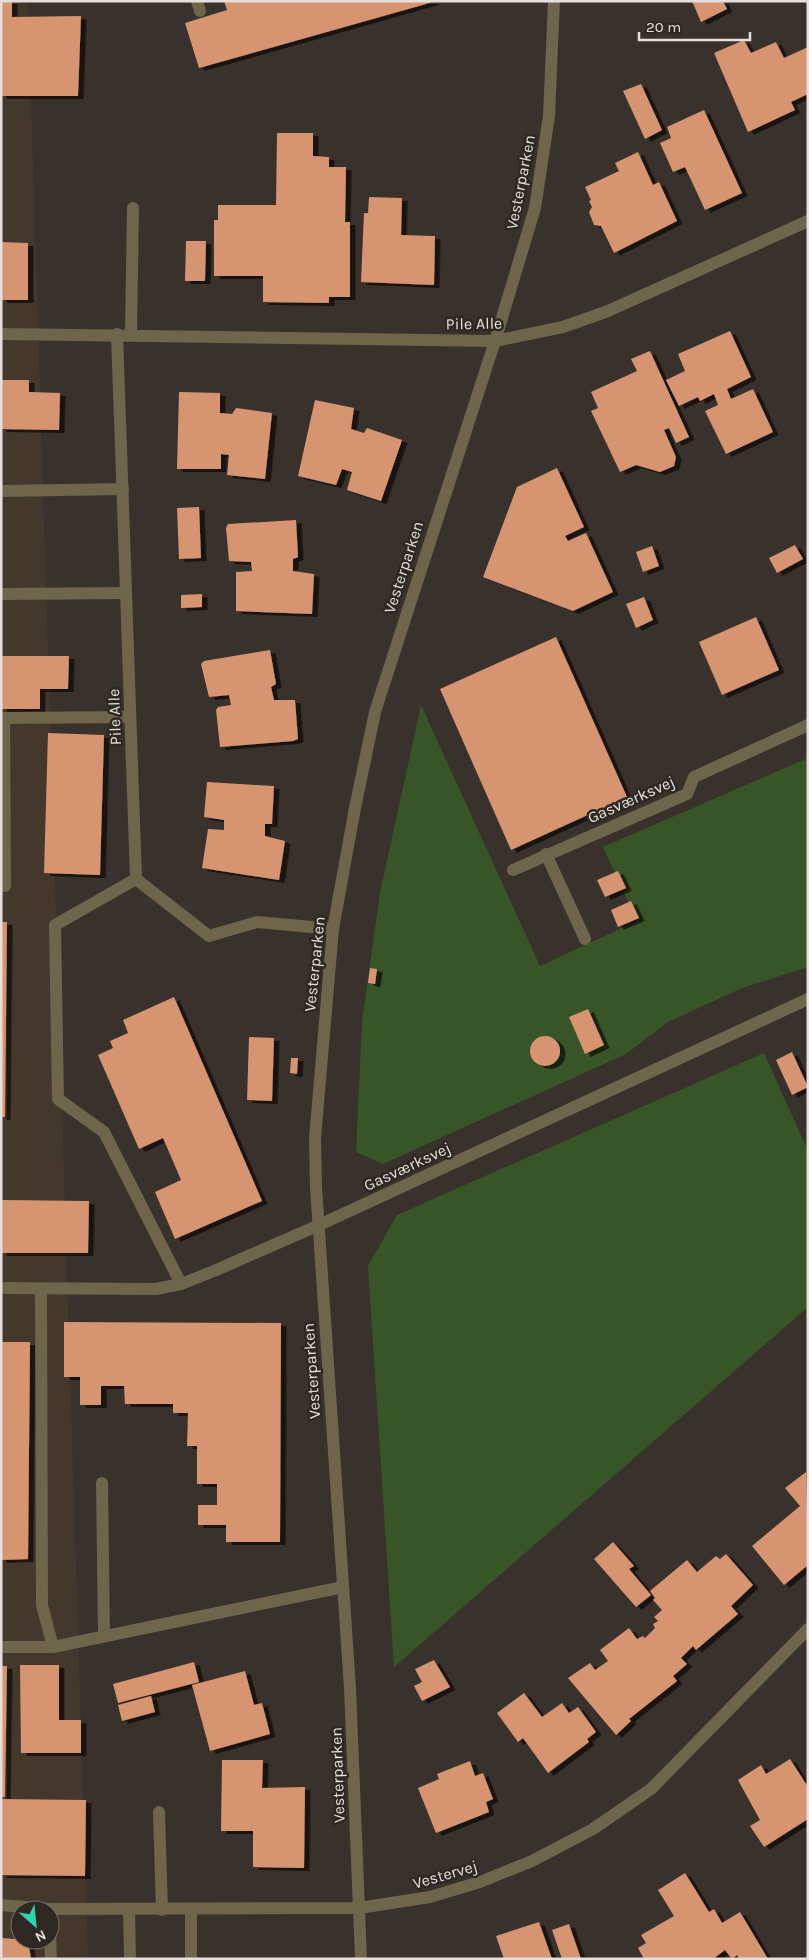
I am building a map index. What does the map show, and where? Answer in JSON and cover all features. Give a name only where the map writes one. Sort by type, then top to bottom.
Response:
[{"type":"street","name":"Vesterparken","points":[[361,1959],[343,1587],[317,1226],[315,1138],[333,929],[375,712],[495,340],[535,208],[548,116],[554,1]]},
{"type":"street","points":[[131,334],[133,208]]},
{"type":"street","name":"Pile Alle","points":[[1,334],[131,334],[495,340],[556,328],[608,311],[808,221]]},
{"type":"street","name":"Pile Alle","points":[[117,334],[136,878]]},
{"type":"street","points":[[1,491],[123,489]]},
{"type":"street","points":[[1,594],[126,593]]},
{"type":"street","points":[[5,886],[3,718],[130,718]]},
{"type":"street","name":"Gasværksvej","points":[[513,870],[687,794],[694,777],[808,725]]},
{"type":"street","points":[[546,854],[585,939]]},
{"type":"street","points":[[181,1284],[104,1132],[58,1100],[55,925],[136,878],[209,936],[257,922],[333,929]]},
{"type":"street","name":"Gasværksvej","points":[[1,1288],[156,1289],[181,1284],[317,1226],[808,999]]},
{"type":"street","points":[[41,1288],[42,1605],[53,1647]]},
{"type":"street","points":[[102,1483],[104,1636]]},
{"type":"street","points":[[1,1647],[53,1647],[343,1587]]},
{"type":"street","name":"Vestervej","points":[[60,1910],[359,1908],[430,1897],[480,1882],[532,1861],[593,1829],[650,1789],[808,1629]]},
{"type":"street","points":[[159,1812],[162,1910]]},
{"type":"street","points":[[191,1909],[191,1959]]},
{"type":"street","points":[[129,1910],[130,1959]]},
{"type":"shaded area","points":[[1,1],[28,1],[88,1959],[1,1959]]},
{"type":"green space","points":[[421,705],[540,966],[637,921],[603,847],[808,758],[808,967],[742,988],[668,1022],[626,1054],[383,1164],[356,1152],[362,1022],[380,893]]},
{"type":"green space","points":[[764,1053],[808,1151],[808,1307],[394,1667],[368,1266],[397,1215]]},
{"type":"building","points":[[1,1],[12,1],[12,17],[81,16],[78,96],[1,96]]},
{"type":"building","points":[[224,1],[433,2],[199,68],[185,23],[227,10]]},
{"type":"building","points":[[692,1],[723,1],[727,9],[701,22]]},
{"type":"building","points":[[744,40],[751,53],[776,42],[784,58],[808,47],[808,94],[791,102],[795,110],[748,132],[714,53]]},
{"type":"building","points":[[641,84],[662,130],[645,139],[623,91]]},
{"type":"building","points":[[704,110],[742,193],[705,210],[685,167],[673,172],[660,143],[671,138],[667,127]]},
{"type":"building","points":[[277,133],[313,133],[313,156],[329,157],[329,167],[346,167],[345,222],[350,222],[350,297],[329,297],[329,303],[263,302],[263,276],[214,276],[214,220],[218,220],[218,205],[276,205]]},
{"type":"building","points":[[638,152],[653,185],[659,182],[677,221],[614,253],[601,226],[594,225],[589,212],[592,207],[589,201],[591,200],[585,187],[619,171],[615,163]]},
{"type":"building","points":[[369,197],[402,198],[401,235],[435,236],[434,285],[361,282],[364,213],[368,213]]},
{"type":"building","points":[[186,241],[206,241],[205,281],[185,281]]},
{"type":"building","points":[[1,242],[28,243],[28,300],[1,300]]},
{"type":"building","points":[[730,331],[751,377],[727,389],[731,399],[753,389],[773,432],[726,454],[705,411],[718,405],[714,394],[700,401],[698,397],[679,406],[666,380],[685,371],[678,354]]},
{"type":"building","points":[[650,351],[689,437],[676,443],[669,428],[664,430],[676,457],[674,466],[660,472],[636,465],[620,472],[591,411],[598,408],[591,392],[637,371],[631,359]]},
{"type":"building","points":[[1,380],[29,380],[29,392],[60,393],[59,430],[1,429]]},
{"type":"building","points":[[179,392],[220,393],[220,413],[232,414],[236,408],[272,413],[265,479],[227,475],[229,455],[221,454],[221,469],[177,469]]},
{"type":"building","points":[[315,400],[354,408],[351,429],[364,433],[367,428],[402,440],[381,501],[347,490],[352,472],[342,469],[336,485],[298,476]]},
{"type":"building","points":[[557,468],[584,527],[565,536],[568,541],[586,533],[613,592],[573,611],[483,577],[517,487]]},
{"type":"building","points":[[199,507],[201,558],[179,559],[177,508]]},
{"type":"building","points":[[296,520],[298,557],[293,559],[293,571],[314,574],[312,614],[236,611],[236,572],[252,571],[251,562],[229,561],[226,528],[228,524]]},
{"type":"building","points":[[795,545],[803,559],[777,573],[769,558]]},
{"type":"building","points":[[652,546],[659,566],[643,572],[636,552]]},
{"type":"building","points":[[202,594],[202,607],[181,608],[181,595]]},
{"type":"building","points":[[644,597],[653,620],[636,628],[626,604]]},
{"type":"building","points":[[756,617],[779,670],[722,695],[699,642]]},
{"type":"building","points":[[556,637],[627,797],[511,850],[440,689]]},
{"type":"building","points":[[270,650],[276,684],[271,687],[274,700],[295,700],[298,739],[220,747],[216,710],[218,707],[231,705],[229,695],[209,697],[201,664],[204,661]]},
{"type":"building","points":[[1,656],[69,656],[68,689],[40,689],[40,709],[1,709]]},
{"type":"building","points":[[48,733],[104,735],[100,875],[44,873]]},
{"type":"building","points":[[207,782],[274,786],[272,824],[265,824],[265,836],[285,841],[279,880],[202,868],[208,829],[224,830],[224,820],[204,817]]},
{"type":"building","points":[[618,871],[626,888],[605,897],[597,880]]},
{"type":"building","points":[[631,901],[639,918],[618,927],[611,910]]},
{"type":"building","points":[[1,922],[7,922],[5,1117],[1,1117]]},
{"type":"building","points":[[370,968],[377,969],[375,984],[368,983]]},
{"type":"building","points":[[174,997],[262,1201],[175,1239],[155,1192],[181,1180],[163,1138],[139,1149],[98,1055],[113,1048],[110,1041],[128,1033],[123,1020]]},
{"type":"building","points":[[588,1009],[604,1045],[585,1054],[569,1017]]},
{"type":"building","points":[[545,1036],[556,1040],[560,1051],[556,1062],[545,1066],[534,1062],[530,1051],[534,1040]]},
{"type":"building","points":[[249,1037],[274,1038],[272,1101],[247,1100]]},
{"type":"building","points":[[792,1052],[808,1087],[792,1095],[776,1060]]},
{"type":"building","points":[[291,1058],[298,1058],[297,1074],[290,1073]]},
{"type":"building","points":[[1,1200],[89,1201],[88,1253],[1,1253]]},
{"type":"building","points":[[64,1322],[281,1323],[280,1542],[226,1542],[226,1525],[198,1525],[198,1505],[217,1505],[217,1484],[197,1484],[197,1446],[187,1446],[188,1413],[173,1413],[173,1404],[125,1404],[124,1386],[101,1386],[101,1405],[80,1405],[80,1377],[64,1377]]},
{"type":"building","points":[[1,1342],[30,1342],[28,1559],[1,1560]]},
{"type":"building","points":[[806,1472],[808,1565],[784,1585],[752,1546],[800,1506],[785,1488]]},
{"type":"building","points":[[613,1542],[634,1566],[629,1569],[651,1595],[636,1607],[594,1559]]},
{"type":"building","points":[[726,1554],[753,1585],[731,1606],[738,1614],[696,1650],[693,1646],[681,1658],[687,1664],[673,1676],[677,1681],[629,1719],[631,1721],[616,1735],[568,1678],[590,1663],[595,1670],[608,1661],[600,1650],[629,1628],[637,1639],[643,1636],[645,1638],[655,1628],[653,1624],[658,1621],[654,1617],[662,1610],[653,1600],[655,1598],[650,1591],[687,1560],[697,1572],[716,1556],[720,1559]]},
{"type":"building","points":[[434,1660],[450,1687],[422,1701],[414,1686],[422,1682],[415,1669]]},
{"type":"building","points":[[194,1662],[199,1682],[118,1703],[113,1684]]},
{"type":"building","points":[[20,1665],[59,1665],[59,1720],[81,1720],[81,1753],[21,1753]]},
{"type":"building","points":[[1,1666],[7,1666],[5,1797],[1,1797]]},
{"type":"building","points":[[245,1671],[254,1705],[262,1703],[270,1734],[210,1751],[192,1685]]},
{"type":"building","points":[[524,1693],[542,1717],[562,1703],[569,1713],[578,1707],[596,1732],[587,1739],[589,1742],[548,1773],[523,1738],[518,1742],[497,1713]]},
{"type":"building","points":[[151,1696],[155,1712],[122,1721],[118,1705]]},
{"type":"building","points":[[790,1759],[808,1787],[808,1819],[764,1847],[750,1826],[760,1820],[738,1780],[761,1765],[766,1774]]},
{"type":"building","points":[[222,1760],[263,1760],[262,1788],[305,1787],[304,1868],[253,1867],[253,1831],[221,1831]]},
{"type":"building","points":[[470,1761],[475,1776],[483,1773],[493,1799],[486,1802],[489,1812],[436,1833],[418,1788],[439,1779],[437,1774]]},
{"type":"building","points":[[1,1799],[86,1800],[85,1876],[1,1875]]},
{"type":"building","points":[[685,1873],[709,1912],[714,1909],[722,1923],[740,1912],[768,1959],[739,1959],[737,1955],[732,1959],[725,1950],[713,1959],[644,1959],[638,1948],[646,1943],[641,1935],[674,1916],[658,1890]]},
{"type":"building","points":[[539,1922],[552,1959],[504,1959],[496,1936]]},
{"type":"building","points":[[569,1924],[581,1959],[562,1959],[552,1930]]},
{"type":"building","points":[[1,1938],[10,1939],[10,1950],[30,1950],[31,1959],[1,1959]]}]
